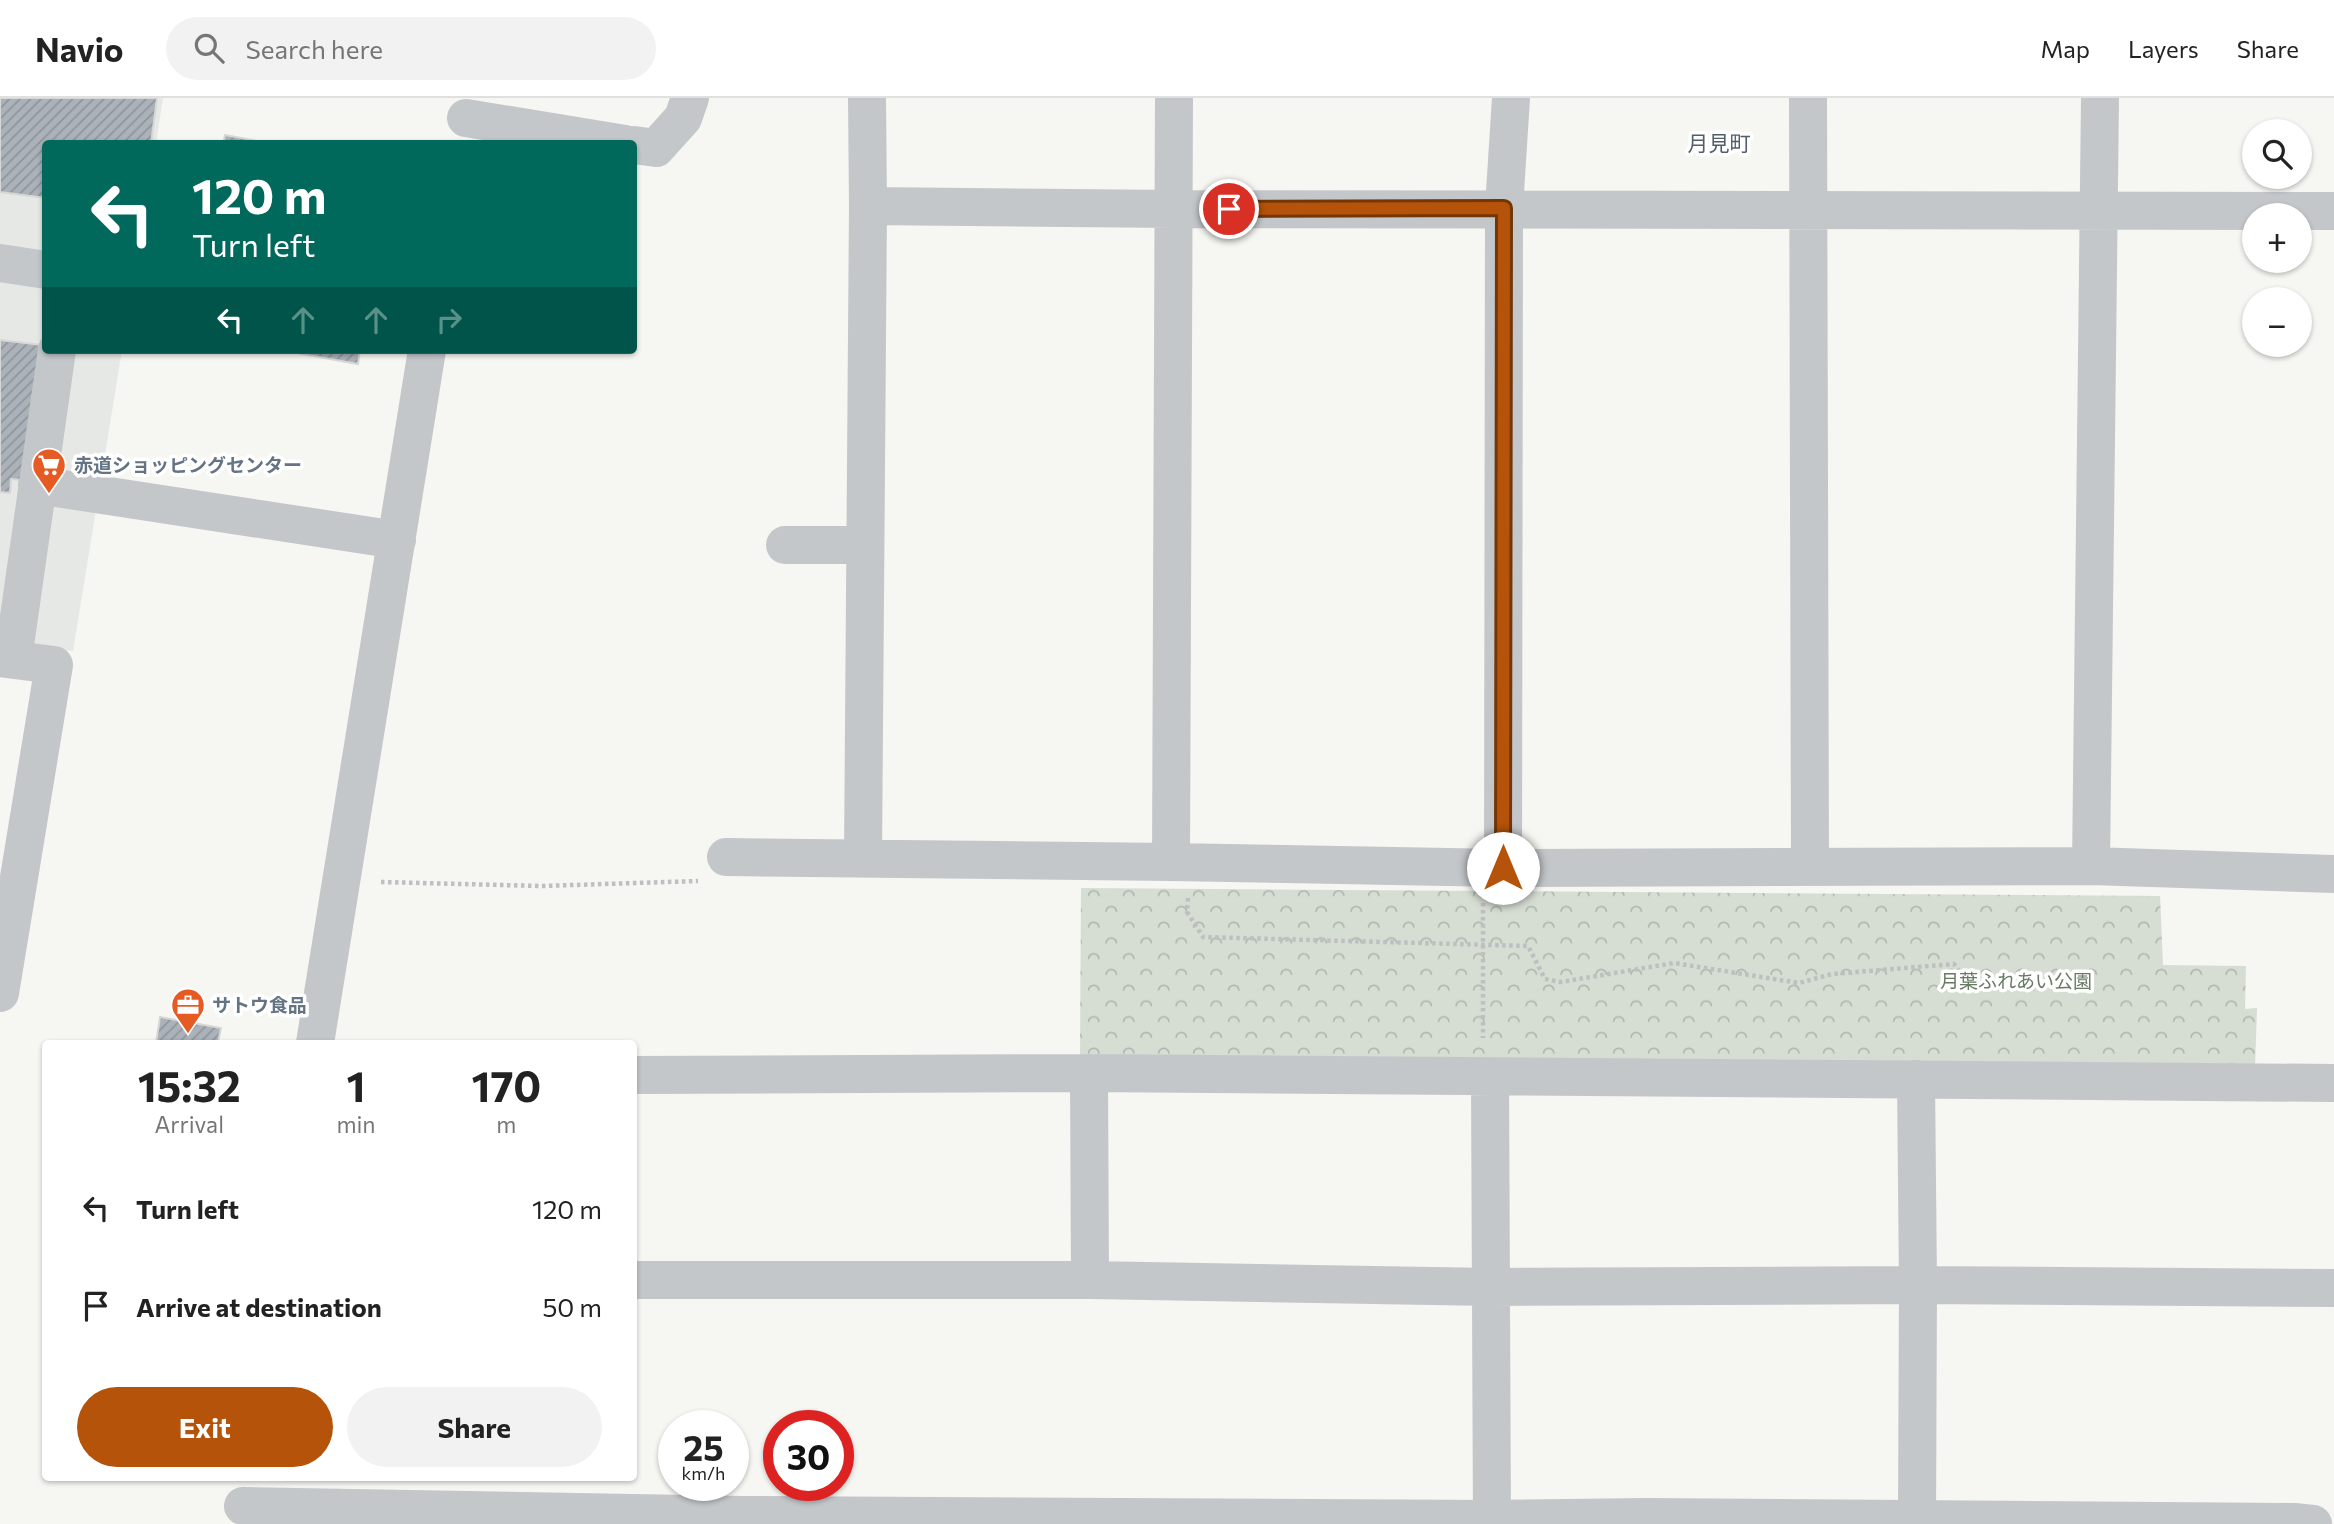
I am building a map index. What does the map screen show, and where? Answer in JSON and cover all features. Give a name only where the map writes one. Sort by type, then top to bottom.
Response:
[{"type":"street","points":[[637,145],[656,148],[683,118],[690,98]]},
{"type":"street","points":[[863,858],[867,98]]},
{"type":"street","points":[[1174,98],[1180,862]]},
{"type":"street","points":[[1493,868],[1504,208],[1511,98]]},
{"type":"street","points":[[1808,98],[1811,866]]},
{"type":"street","points":[[2091,866],[2100,98]]},
{"type":"street","points":[[466,120],[598,140]]},
{"type":"street","points":[[868,206],[2334,211]]},
{"type":"street","points":[[0,263],[42,269]]},
{"type":"street","points":[[0,993],[14,820],[54,664],[6,659],[37,485],[56,354]]},
{"type":"street","points":[[315,1040],[426,354]]},
{"type":"street","points":[[37,485],[397,540]]},
{"type":"street","points":[[785,545],[865,545]]},
{"type":"street","points":[[726,857],[1493,868],[2091,866],[2334,874]]},
{"type":"street","points":[[1089,1073],[1090,1280]]},
{"type":"street","points":[[637,1075],[1089,1073],[2334,1083]]},
{"type":"street","points":[[1487,1077],[1492,1521]]},
{"type":"street","points":[[1916,1079],[1917,1519]]},
{"type":"street","points":[[637,1280],[1090,1280],[1491,1287],[1918,1285],[2334,1288]]},
{"type":"street","points":[[243,1502],[981,1520],[1492,1521],[1646,1517],[2313,1524]]},
{"type":"path","points":[[381,883],[542,886],[728,880],[726,857]]},
{"type":"path","points":[[1180,862],[1188,912],[1203,937],[1528,946],[1545,979],[1560,982],[1674,963],[1799,983],[1832,974],[1954,964],[1961,974]]},
{"type":"path","points":[[1487,1077],[1483,944],[1493,868]]},
{"type":"shaded area","name":"赤道ショッピングセンター","points":[[0,98],[163,98],[156,140],[42,140],[42,354],[121,354],[73,651],[0,641]]},
{"type":"green space","name":"月葉ふれあい公園","points":[[1081,888],[2160,896],[2163,965],[2246,966],[2245,1009],[2257,1008],[2255,1068],[1080,1059]]},
{"type":"building","points":[[0,98],[157,98],[152,140],[42,140],[42,197],[0,192]]},
{"type":"building","points":[[225,135],[252,140],[224,140]]},
{"type":"building","points":[[0,340],[42,345],[23,480],[11,479],[10,493],[0,492]]},
{"type":"building","points":[[302,354],[359,354],[358,364]]},
{"type":"building","name":"サトウ食品","points":[[160,1017],[221,1028],[219,1040],[156,1040]]},
{"type":"place","name":"赤道ショッピングセンター","points":[[49,495]]},
{"type":"place","name":"サトウ食品","points":[[188,1035]]},
{"type":"district","name":"月見町","points":[[1719,144]]},
{"type":"route","points":[[1229,209],[1504,208],[1503,868]]}]
